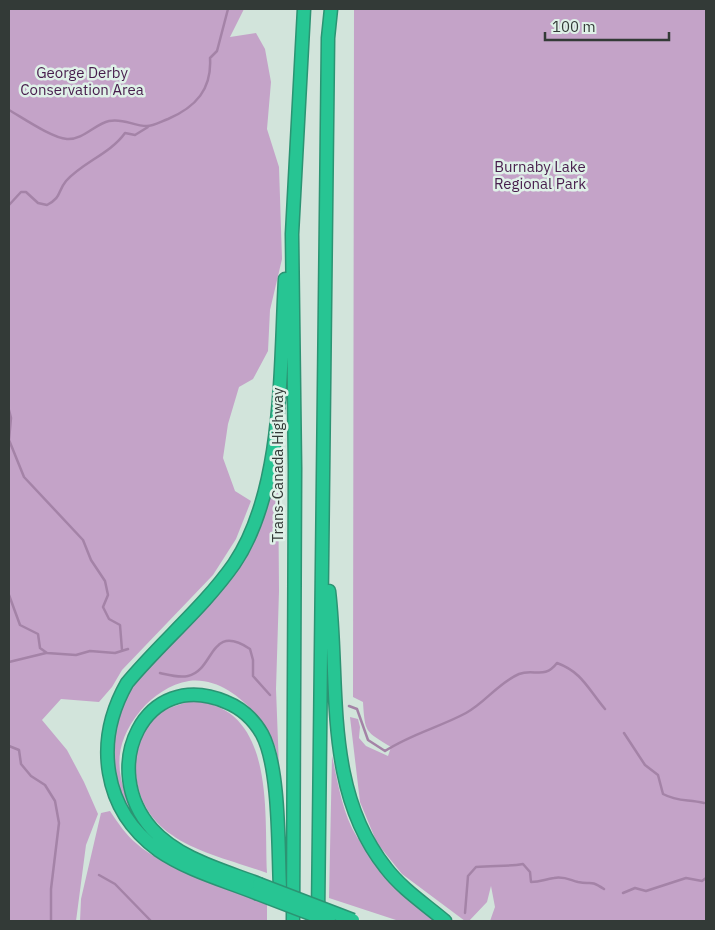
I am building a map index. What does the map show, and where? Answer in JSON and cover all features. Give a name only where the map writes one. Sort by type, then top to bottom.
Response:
[{"type":"highway","name":"Trans-Canada Highway","points":[[292,921],[295,468],[292,234],[304,9]]},
{"type":"highway","points":[[318,921],[328,38],[331,9]]},
{"type":"highway","points":[[292,234],[286,262],[272,459],[262,504],[251,533],[235,562],[218,586],[127,683],[116,702],[108,734],[109,771],[115,797],[132,825],[159,850],[191,868],[258,888],[354,921]]},
{"type":"highway","points":[[323,548],[333,624],[339,743],[351,807],[358,823],[386,868],[400,884],[445,921]]},
{"type":"highway","points":[[287,921],[280,888],[272,772],[267,747],[262,734],[239,709],[221,699],[198,695],[173,699],[158,707],[146,717],[131,743],[128,766],[136,804],[152,828],[173,846],[204,863],[258,888],[329,921]]},
{"type":"green space","name":"George Derby Conservation Area","points":[[9,9],[244,9],[230,37],[256,33],[265,49],[271,82],[267,129],[279,167],[282,259],[270,310],[268,351],[253,379],[239,387],[228,424],[223,458],[235,491],[251,501],[236,539],[213,575],[122,670],[112,687],[99,702],[61,699],[42,720],[67,750],[98,814],[86,845],[76,921],[9,921]]},
{"type":"green space","name":"Burnaby Lake Regional Park","points":[[354,9],[706,9],[706,921],[490,921],[495,907],[491,886],[487,902],[469,921],[465,921],[402,874],[377,843],[360,802],[350,717],[358,719],[360,727],[359,738],[366,746],[388,756],[391,747],[371,734],[366,726],[363,702],[353,697]]},
{"type":"green space","points":[[278,462],[279,591],[276,689],[279,768],[275,746],[269,734],[252,710],[229,691],[203,681],[189,681],[169,688],[156,695],[141,710],[130,725],[123,741],[120,755],[123,785],[128,799],[145,830],[127,814],[114,781],[111,729],[128,688],[256,534],[274,482]]},
{"type":"green space","points":[[192,701],[219,707],[239,721],[252,742],[260,766],[264,793],[267,873],[205,852],[182,841],[155,820],[143,801],[137,780],[137,738],[141,730],[152,718],[167,709]]},
{"type":"green space","points":[[332,756],[344,808],[357,837],[373,861],[392,882],[435,921],[399,921],[329,898]]},
{"type":"green space","points":[[110,811],[129,837],[164,862],[267,904],[267,921],[80,921],[81,899],[101,813]]},
{"type":"waterway","points":[[9,110],[46,131],[67,139],[84,135],[99,125],[114,120],[147,126],[168,119],[187,109],[205,88],[210,69],[210,58],[217,51],[228,9]]},
{"type":"waterway","points":[[9,205],[21,192],[26,192],[38,203],[47,205],[55,199],[63,185],[73,174],[112,147],[125,133],[135,135],[148,127]]},
{"type":"waterway","points":[[9,410],[11,418],[9,440],[24,477],[83,540],[91,560],[105,581],[108,595],[103,607],[109,619],[120,625],[122,650]]},
{"type":"waterway","points":[[9,595],[20,625],[38,634],[40,648],[47,653],[76,655],[90,651],[115,653],[128,649]]},
{"type":"waterway","points":[[160,673],[188,676],[197,672],[219,644],[227,641],[237,642],[250,649],[253,660],[253,676],[270,695]]},
{"type":"waterway","points":[[9,662],[46,653]]},
{"type":"waterway","points":[[349,706],[357,709],[368,740],[385,751],[473,709],[498,687],[519,674],[548,671],[557,663],[579,676],[605,709]]},
{"type":"waterway","points":[[624,733],[645,765],[658,775],[663,794],[668,797],[704,803]]},
{"type":"waterway","points":[[9,746],[19,750],[21,764],[31,776],[45,785],[55,801],[59,823],[51,889],[51,921]]},
{"type":"waterway","points":[[465,913],[468,876],[476,867],[523,864],[530,872],[531,882],[561,877],[578,882],[593,883],[604,889]]},
{"type":"waterway","points":[[99,875],[115,884],[151,921]]},
{"type":"waterway","points":[[623,893],[635,888],[646,891],[686,878],[702,881],[706,878]]}]
